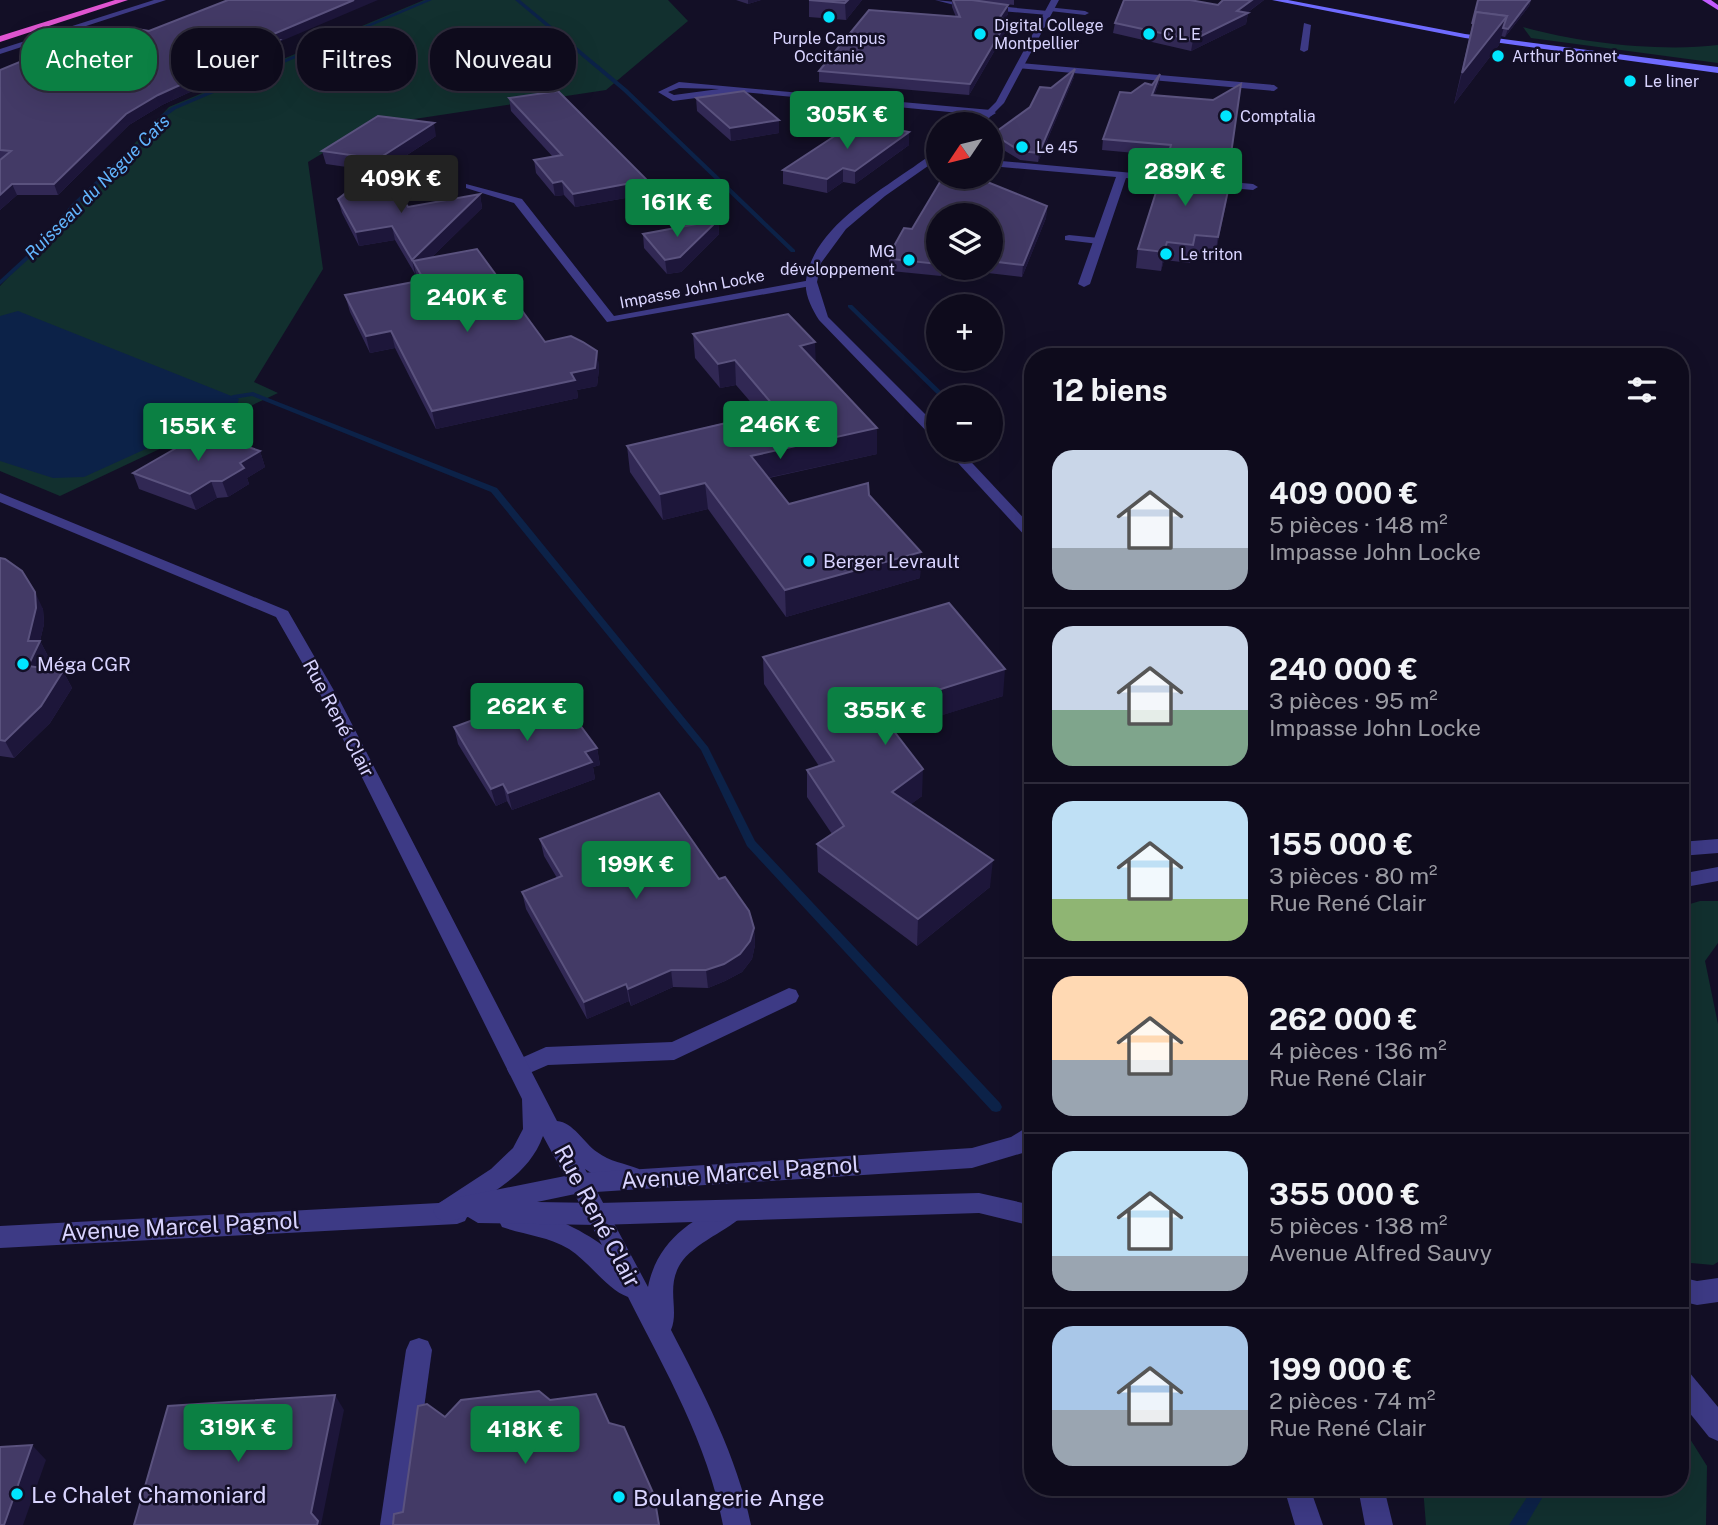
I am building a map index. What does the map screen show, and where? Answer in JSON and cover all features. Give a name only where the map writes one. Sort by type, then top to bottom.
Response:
[{"type":"highway","points":[[0,39],[124,0]]},
{"type":"highway","points":[[0,28],[37,16]]},
{"type":"main road","points":[[1274,0],[1465,36],[1718,70]]},
{"type":"main road","points":[[1296,0],[1578,51]]},
{"type":"main road","points":[[1706,0],[1718,8]]},
{"type":"street","points":[[0,52],[162,0]]},
{"type":"street","points":[[939,0],[966,6],[1085,13]]},
{"type":"street","points":[[993,112],[1055,0]]},
{"type":"street","points":[[1304,50],[1307,25]]},
{"type":"street","points":[[1020,66],[1274,88]]},
{"type":"street","points":[[1149,90],[1153,78]]},
{"type":"street","points":[[742,89],[679,98],[667,97],[662,92],[675,86],[687,85],[742,89],[982,112]]},
{"type":"street","points":[[926,164],[841,229],[817,257],[811,283],[813,297],[823,318],[926,423]]},
{"type":"street","points":[[1003,164],[1253,187]]},
{"type":"street","points":[[1084,284],[1122,175]]},
{"type":"street","name":"Impasse John Locke","points":[[470,186],[518,201],[611,320],[811,283]]},
{"type":"street","points":[[1069,238],[1099,241]]},
{"type":"street","points":[[964,462],[1024,526]]},
{"type":"street","name":"Rue René Clair","points":[[0,497],[282,614],[332,701],[531,1095],[663,1338]]},
{"type":"street","points":[[1689,848],[1718,846]]},
{"type":"street","points":[[1689,879],[1718,874]]},
{"type":"street","points":[[518,1069],[546,1056],[674,1051],[789,996]]},
{"type":"street","name":"Rue René Clair","points":[[531,1095],[591,1163],[614,1174],[645,1178]]},
{"type":"street","name":"Rue René Clair","points":[[445,1211],[499,1176],[523,1153],[534,1129],[531,1095]]},
{"type":"street","name":"Avenue Marcel Pagnol","points":[[445,1211],[580,1183],[972,1158],[1024,1140]]},
{"type":"street","name":"Avenue Marcel Pagnol","points":[[0,1237],[445,1211],[598,1214],[979,1203],[1024,1213]]},
{"type":"street","name":"Rue René Clair","points":[[663,1338],[657,1301],[663,1270],[682,1242],[708,1223],[742,1209]]},
{"type":"street","name":"Rue René Clair","points":[[445,1211],[522,1221],[571,1235],[604,1259],[630,1288],[663,1338]]},
{"type":"street","points":[[1689,1291],[1697,1293],[1718,1290]]},
{"type":"street","points":[[663,1338],[700,1413],[732,1499],[737,1525]]},
{"type":"street","points":[[394,1525],[419,1350]]},
{"type":"street","points":[[1689,1392],[1718,1428]]},
{"type":"street","points":[[1300,1496],[1309,1525]]},
{"type":"street","points":[[1373,1496],[1379,1525]]},
{"type":"green space","points":[[424,0],[668,0],[688,21],[606,90],[368,126],[308,162],[323,269],[254,382],[278,393],[60,496],[0,471],[0,286],[169,107],[207,91],[283,91],[283,59],[297,53],[297,91],[416,91],[416,28],[357,28]]},
{"type":"green space","points":[[1523,27],[1569,38],[1620,45],[1718,45],[1718,63],[1531,38]]},
{"type":"green space","points":[[1718,901],[1718,943],[1705,961],[1718,1024],[1718,1262],[1713,1265],[1689,1263],[1689,904]]},
{"type":"green space","points":[[1689,1437],[1707,1466],[1706,1525],[1426,1525],[1424,1496],[1689,1496]]},
{"type":"water","points":[[18,311],[239,399],[236,408],[84,477],[53,478],[0,461],[0,316]]},
{"type":"building","points":[[228,0],[354,0],[283,30],[171,28],[171,89],[126,114],[54,184],[12,184],[0,195],[0,160],[11,151],[0,150],[0,70],[21,61],[21,91],[157,91],[157,28]]},
{"type":"building","points":[[809,0],[848,0],[845,3]]},
{"type":"building","points":[[953,0],[1008,5],[1000,17],[1007,21],[970,84],[819,71],[869,10],[960,17]]},
{"type":"building","points":[[1124,0],[1190,0],[1218,5],[1223,0],[1252,0],[1237,11],[1248,13],[1193,40],[1115,23]]},
{"type":"building","points":[[1478,0],[1530,0],[1508,29],[1503,28],[1507,16],[1476,12],[1472,24]]},
{"type":"building","points":[[1476,12],[1507,16],[1462,73]]},
{"type":"building","points":[[1075,69],[1039,153],[1020,151],[1003,140],[1003,127],[1030,107],[1040,87],[1051,88]]},
{"type":"building","points":[[1160,74],[1152,95],[1213,100],[1241,84],[1229,168],[1166,163],[1171,145],[1103,139],[1120,92],[1131,93],[1145,83],[1152,85]]},
{"type":"building","points":[[558,91],[647,180],[573,194],[562,181],[553,183],[534,160],[562,155],[509,98]]},
{"type":"building","points":[[744,91],[779,120],[730,128],[696,98]]},
{"type":"building","points":[[378,116],[434,123],[378,159],[322,151]]},
{"type":"building","points":[[856,122],[909,132],[855,171],[843,168],[827,179],[783,170]]},
{"type":"building","points":[[1164,167],[1228,173],[1225,186],[1229,186],[1218,237],[1195,235],[1193,245],[1167,242],[1164,252],[1138,249]]},
{"type":"building","points":[[357,184],[396,188],[408,207],[480,194],[412,260],[392,226],[356,232],[338,199]]},
{"type":"building","points":[[1003,188],[1047,206],[1023,265],[1003,263],[1003,203],[928,203],[936,189]]},
{"type":"building","points":[[926,206],[926,263],[891,259],[893,255],[889,255],[904,228],[912,229]]},
{"type":"building","points":[[718,220],[680,257],[665,260],[643,234]]},
{"type":"building","points":[[477,249],[545,342],[571,336],[583,342],[597,351],[595,368],[571,373],[575,380],[432,411],[391,331],[366,336],[345,295],[424,280],[413,261]]},
{"type":"building","points":[[788,314],[815,342],[800,346],[877,428],[751,456],[789,504],[868,483],[869,495],[921,552],[785,590],[705,483],[660,494],[627,446],[778,411],[735,360],[718,364],[693,334]]},
{"type":"building","points":[[204,432],[260,451],[240,463],[244,468],[222,481],[211,481],[190,494],[133,473]]},
{"type":"building","name":"Méga CGR","points":[[0,558],[22,571],[35,592],[36,608],[28,641],[40,641],[28,666],[63,671],[41,706],[5,741],[0,740]]},
{"type":"building","points":[[949,603],[1005,669],[877,709],[923,769],[892,792],[993,860],[918,919],[817,844],[844,826],[807,770],[834,761],[763,657]]},
{"type":"building","points":[[554,690],[597,748],[585,752],[592,762],[508,793],[503,784],[491,789],[454,727]]},
{"type":"building","points":[[659,793],[719,879],[725,877],[749,911],[754,928],[750,941],[740,954],[724,964],[706,970],[671,970],[628,989],[626,984],[584,1002],[522,892],[562,876],[540,839]]},
{"type":"building","points":[[539,1391],[550,1400],[596,1394],[609,1423],[624,1427],[654,1495],[659,1525],[393,1525],[394,1514],[403,1512],[418,1406],[427,1404],[445,1417],[461,1400]]},
{"type":"building","points":[[335,1395],[311,1513],[318,1521],[317,1525],[134,1525],[168,1406]]},
{"type":"building","points":[[32,1445],[4,1525],[0,1525],[0,1447]]},
{"type":"waterway","name":"Ruisseau du Nègue Cats","points":[[0,283],[41,245],[73,206],[123,158],[149,138],[163,116],[174,108],[430,0]]},
{"type":"waterway","points":[[517,0],[625,90],[793,251]]},
{"type":"waterway","points":[[850,306],[932,385]]},
{"type":"waterway","points":[[233,397],[253,394],[494,490],[705,749],[751,843],[996,1107]]},
{"type":"waterway","points":[[1517,1525],[1536,1496]]},
{"type":"place","name":"Purple Campus Occitanie","points":[[829,17]]},
{"type":"place","name":"Digital College Montpellier","points":[[980,34]]},
{"type":"place","name":"C L E","points":[[1149,34]]},
{"type":"place","name":"Arthur Bonnet","points":[[1498,56]]},
{"type":"place","name":"Le liner","points":[[1630,81]]},
{"type":"place","name":"Comptalia","points":[[1226,116]]},
{"type":"place","name":"Le 45","points":[[1022,147]]},
{"type":"place","name":"Le triton","points":[[1166,254]]},
{"type":"place","name":"MG développement","points":[[909,260]]},
{"type":"place","name":"Berger Levrault","points":[[809,561]]},
{"type":"place","name":"Méga CGR","points":[[23,664]]},
{"type":"place","name":"Le Chalet Chamoniard","points":[[17,1494]]},
{"type":"place","name":"Boulangerie Ange","points":[[619,1497]]}]
